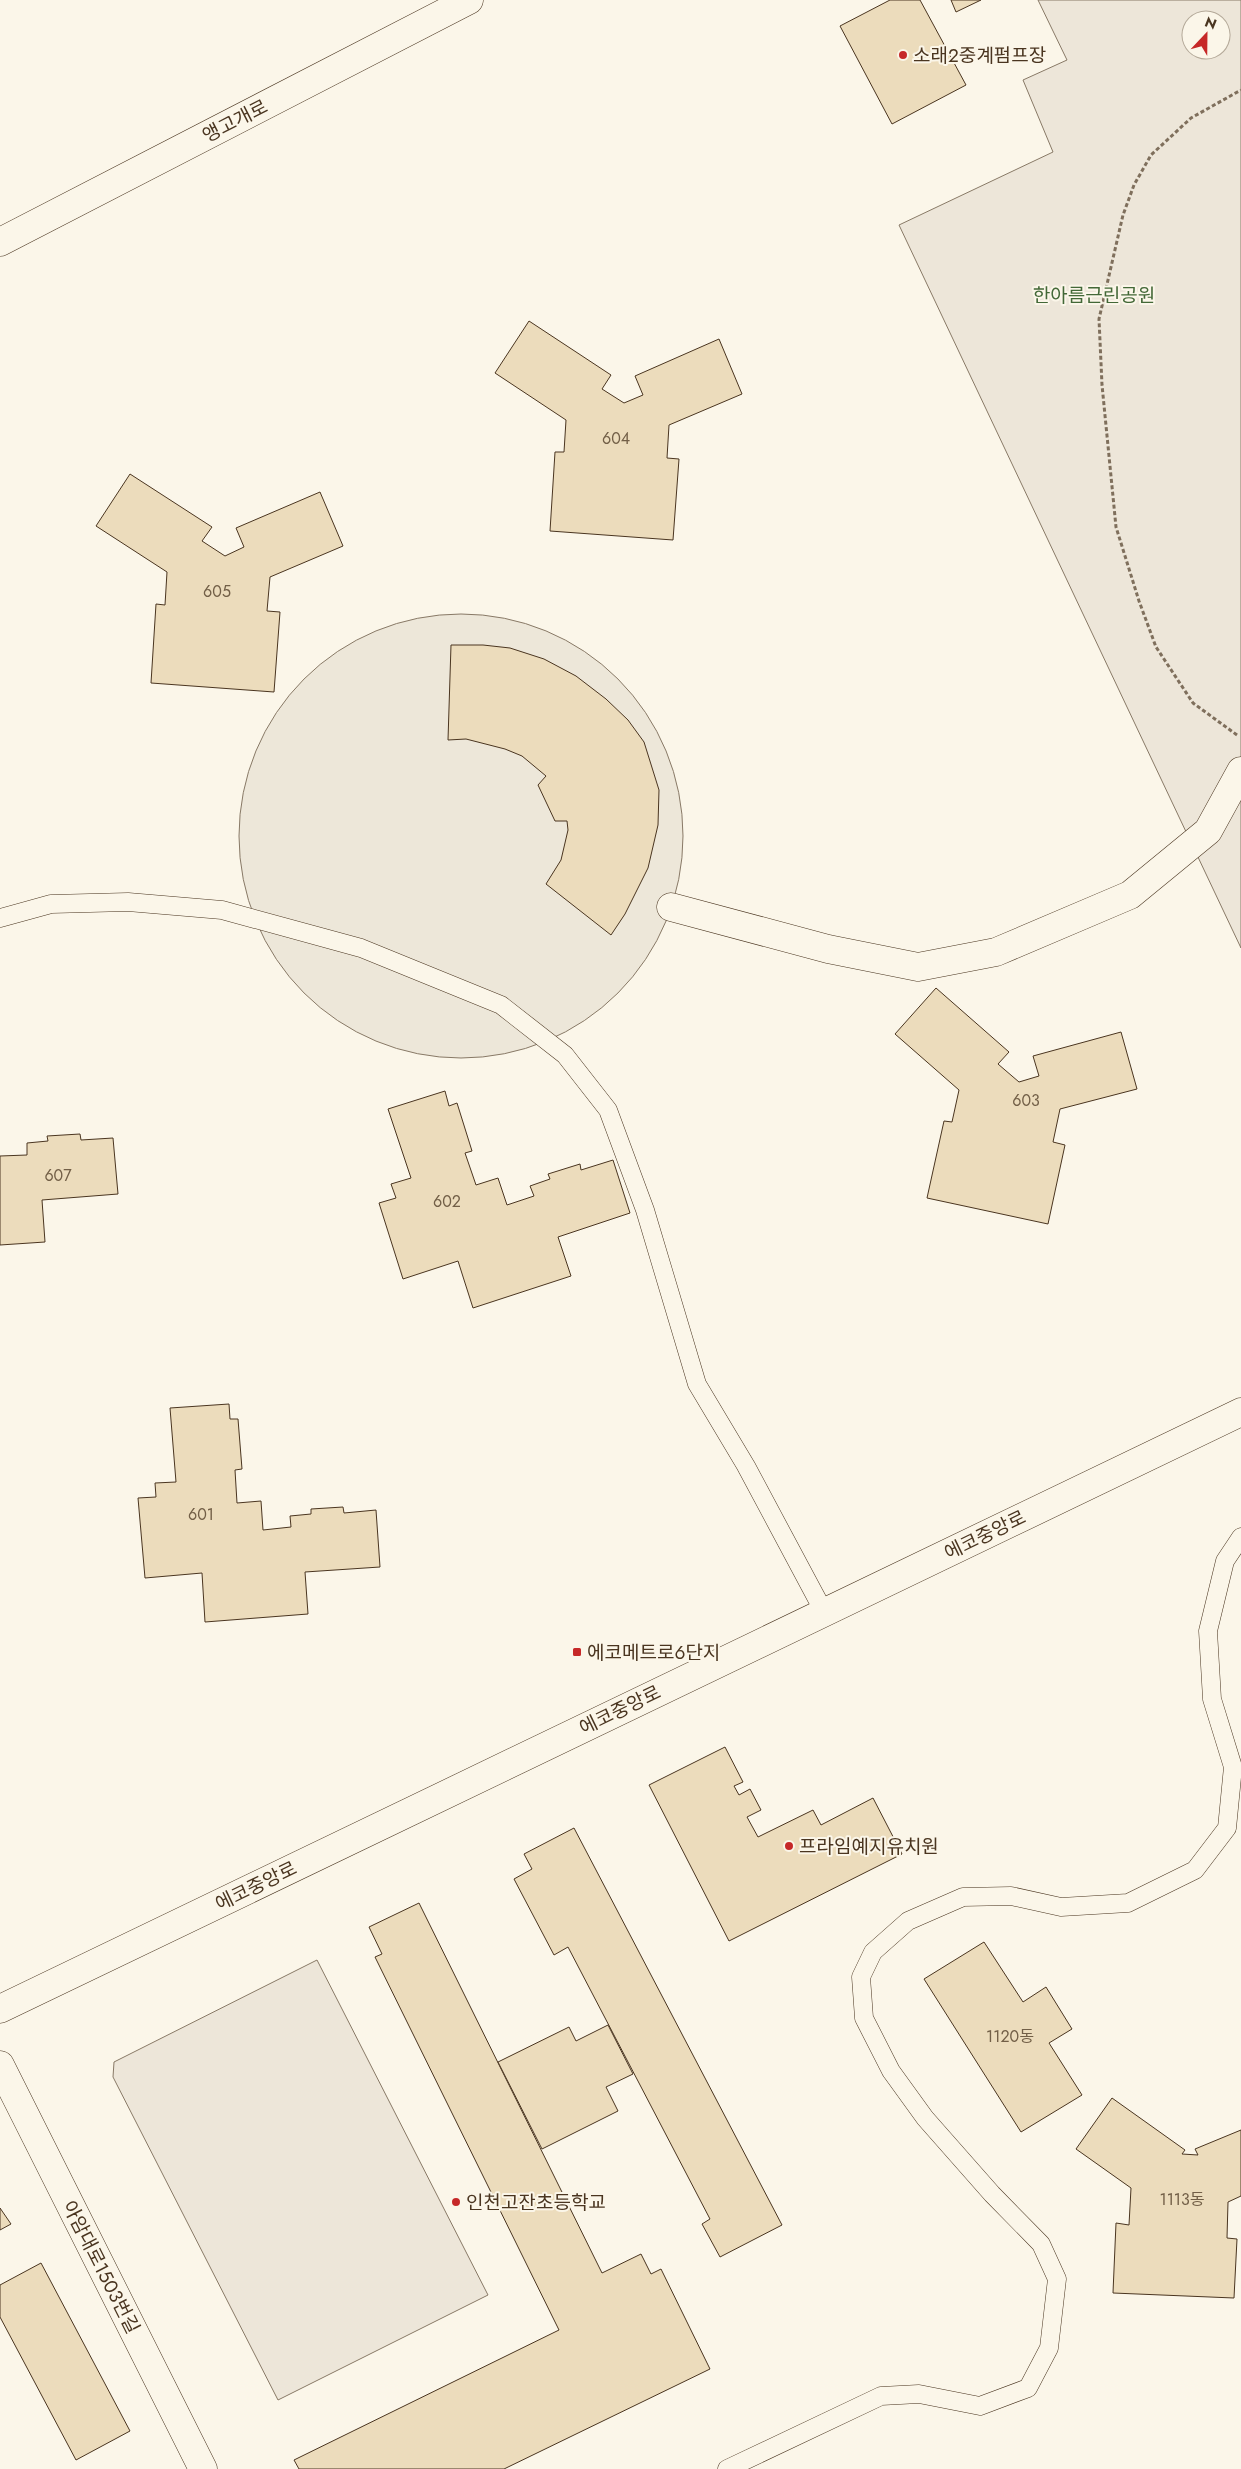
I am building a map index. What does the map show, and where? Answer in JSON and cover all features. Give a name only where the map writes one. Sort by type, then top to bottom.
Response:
[{"type":"street","name":"앵고개로","points":[[0,242],[469,0]]},
{"type":"street","points":[[670,907],[828,950],[918,967],[996,952],[1130,895],[1208,831],[1241,771]]},
{"type":"street","name":"에코중앙로","points":[[0,2009],[1241,1412]]},
{"type":"street","name":"아암대로1503번길","points":[[0,2065],[202,2469]]},
{"type":"lane","points":[[0,918],[51,904],[128,902],[222,910],[360,948],[501,1005],[565,1055],[608,1110],[645,1210],[697,1384],[746,1466],[824,1612]]},
{"type":"lane","points":[[727,2469],[881,2396],[919,2394],[980,2406],[1028,2388],[1049,2348],[1056,2279],[1041,2244],[992,2194],[924,2118],[891,2071],[864,2018],[861,1977],[873,1952],[908,1921],[963,1897],[1011,1896],[1061,1907],[1128,1903],[1195,1870],[1226,1828],[1233,1767],[1212,1699],[1208,1631],[1225,1561],[1241,1537]]},
{"type":"path","points":[[1241,90],[1191,118],[1151,155],[1134,185],[1123,215],[1100,319],[1102,385],[1116,527],[1139,601],[1156,647],[1193,703],[1241,737]]},
{"type":"green space","name":"한아름근린공원","points":[[1038,0],[1241,0],[1241,948],[899,225],[1053,152],[1023,80],[1067,60]]},
{"type":"green space","points":[[317,1960],[488,2295],[278,2400],[113,2077],[114,2062]]},
{"type":"shaded area","points":[[461,614],[504,618],[526,623],[546,631],[584,651],[618,679],[646,713],[666,751],[674,771],[679,793],[683,836],[679,879],[674,901],[666,921],[646,959],[618,993],[584,1021],[546,1041],[526,1049],[504,1054],[461,1058],[418,1054],[396,1049],[376,1041],[338,1021],[304,993],[276,959],[256,921],[248,901],[243,879],[239,836],[243,793],[248,771],[256,751],[276,713],[304,679],[338,651],[376,631],[396,623],[418,618]]},
{"type":"building","name":"소래2중계펌프장","points":[[890,0],[920,0],[966,85],[892,124],[840,26]]},
{"type":"building","points":[[951,0],[981,0],[956,12]]},
{"type":"building","points":[[529,321],[611,375],[602,389],[624,403],[643,395],[635,376],[719,339],[742,394],[669,425],[667,458],[679,459],[673,540],[550,531],[555,452],[564,452],[566,420],[495,373]]},
{"type":"building","points":[[130,474],[212,527],[202,541],[225,556],[244,547],[236,528],[320,492],[343,546],[270,577],[267,611],[280,612],[274,692],[151,683],[156,604],[165,605],[167,572],[96,526]]},
{"type":"building","points":[[451,645],[483,645],[510,648],[544,659],[576,676],[606,699],[628,720],[644,742],[659,790],[658,825],[648,868],[625,914],[611,935],[546,884],[561,860],[568,830],[567,821],[555,821],[538,785],[546,776],[522,756],[505,749],[466,739],[448,740]]},
{"type":"building","points":[[936,988],[1009,1052],[998,1064],[1019,1082],[1039,1076],[1033,1056],[1121,1032],[1137,1089],[1060,1109],[1053,1142],[1065,1145],[1048,1224],[927,1198],[944,1121],[952,1122],[959,1090],[895,1034]]},
{"type":"building","points":[[445,1091],[449,1106],[457,1103],[472,1151],[465,1153],[476,1185],[498,1178],[507,1205],[534,1196],[530,1186],[550,1179],[548,1174],[580,1164],[581,1170],[613,1160],[630,1213],[558,1237],[571,1276],[473,1308],[458,1261],[403,1279],[379,1203],[396,1198],[391,1184],[411,1178],[388,1109]]},
{"type":"building","points":[[80,1134],[81,1140],[113,1138],[118,1194],[42,1200],[45,1242],[0,1245],[0,1156],[27,1155],[27,1143],[48,1141],[47,1136]]},
{"type":"building","points":[[229,1404],[230,1419],[238,1419],[242,1469],[235,1470],[237,1503],[261,1501],[263,1530],[291,1527],[290,1516],[311,1514],[311,1509],[343,1507],[344,1513],[376,1510],[380,1567],[305,1572],[308,1614],[205,1622],[202,1573],[145,1578],[138,1498],[156,1497],[155,1483],[176,1482],[170,1408]]},
{"type":"building","name":"프라임예지유치원","points":[[725,1747],[743,1782],[734,1786],[739,1795],[750,1789],[761,1810],[747,1817],[758,1837],[813,1810],[821,1825],[873,1798],[902,1854],[729,1941],[649,1785]]},
{"type":"building","points":[[574,1828],[782,2225],[720,2257],[702,2224],[710,2219],[568,1947],[554,1955],[514,1879],[532,1869],[524,1854]]},
{"type":"building","points":[[419,1903],[602,2273],[641,2254],[651,2274],[661,2269],[710,2369],[504,2469],[299,2469],[294,2460],[559,2330],[375,1957],[382,1954],[369,1927]]},
{"type":"building","points":[[984,1942],[1023,2002],[1046,1987],[1072,2029],[1049,2043],[1082,2095],[1021,2132],[924,1979]]},
{"type":"building","points":[[608,2025],[633,2074],[606,2087],[618,2111],[542,2149],[498,2062],[569,2027],[576,2041]]},
{"type":"building","points":[[1112,2098],[1185,2150],[1182,2154],[1198,2155],[1195,2149],[1241,2130],[1241,2196],[1228,2202],[1227,2238],[1237,2239],[1234,2298],[1113,2293],[1116,2223],[1129,2225],[1131,2188],[1076,2149]]},
{"type":"building","points":[[0,2208],[11,2224],[0,2230]]},
{"type":"building","points":[[41,2263],[130,2431],[76,2460],[0,2317],[0,2285]]},
{"type":"place","name":"소래2중계펌프장","points":[[903,55]]},
{"type":"place","name":"에코메트로6단지","points":[[577,1652]]},
{"type":"place","name":"프라임예지유치원","points":[[789,1846]]},
{"type":"place","name":"인천고잔초등학교","points":[[456,2202]]}]
